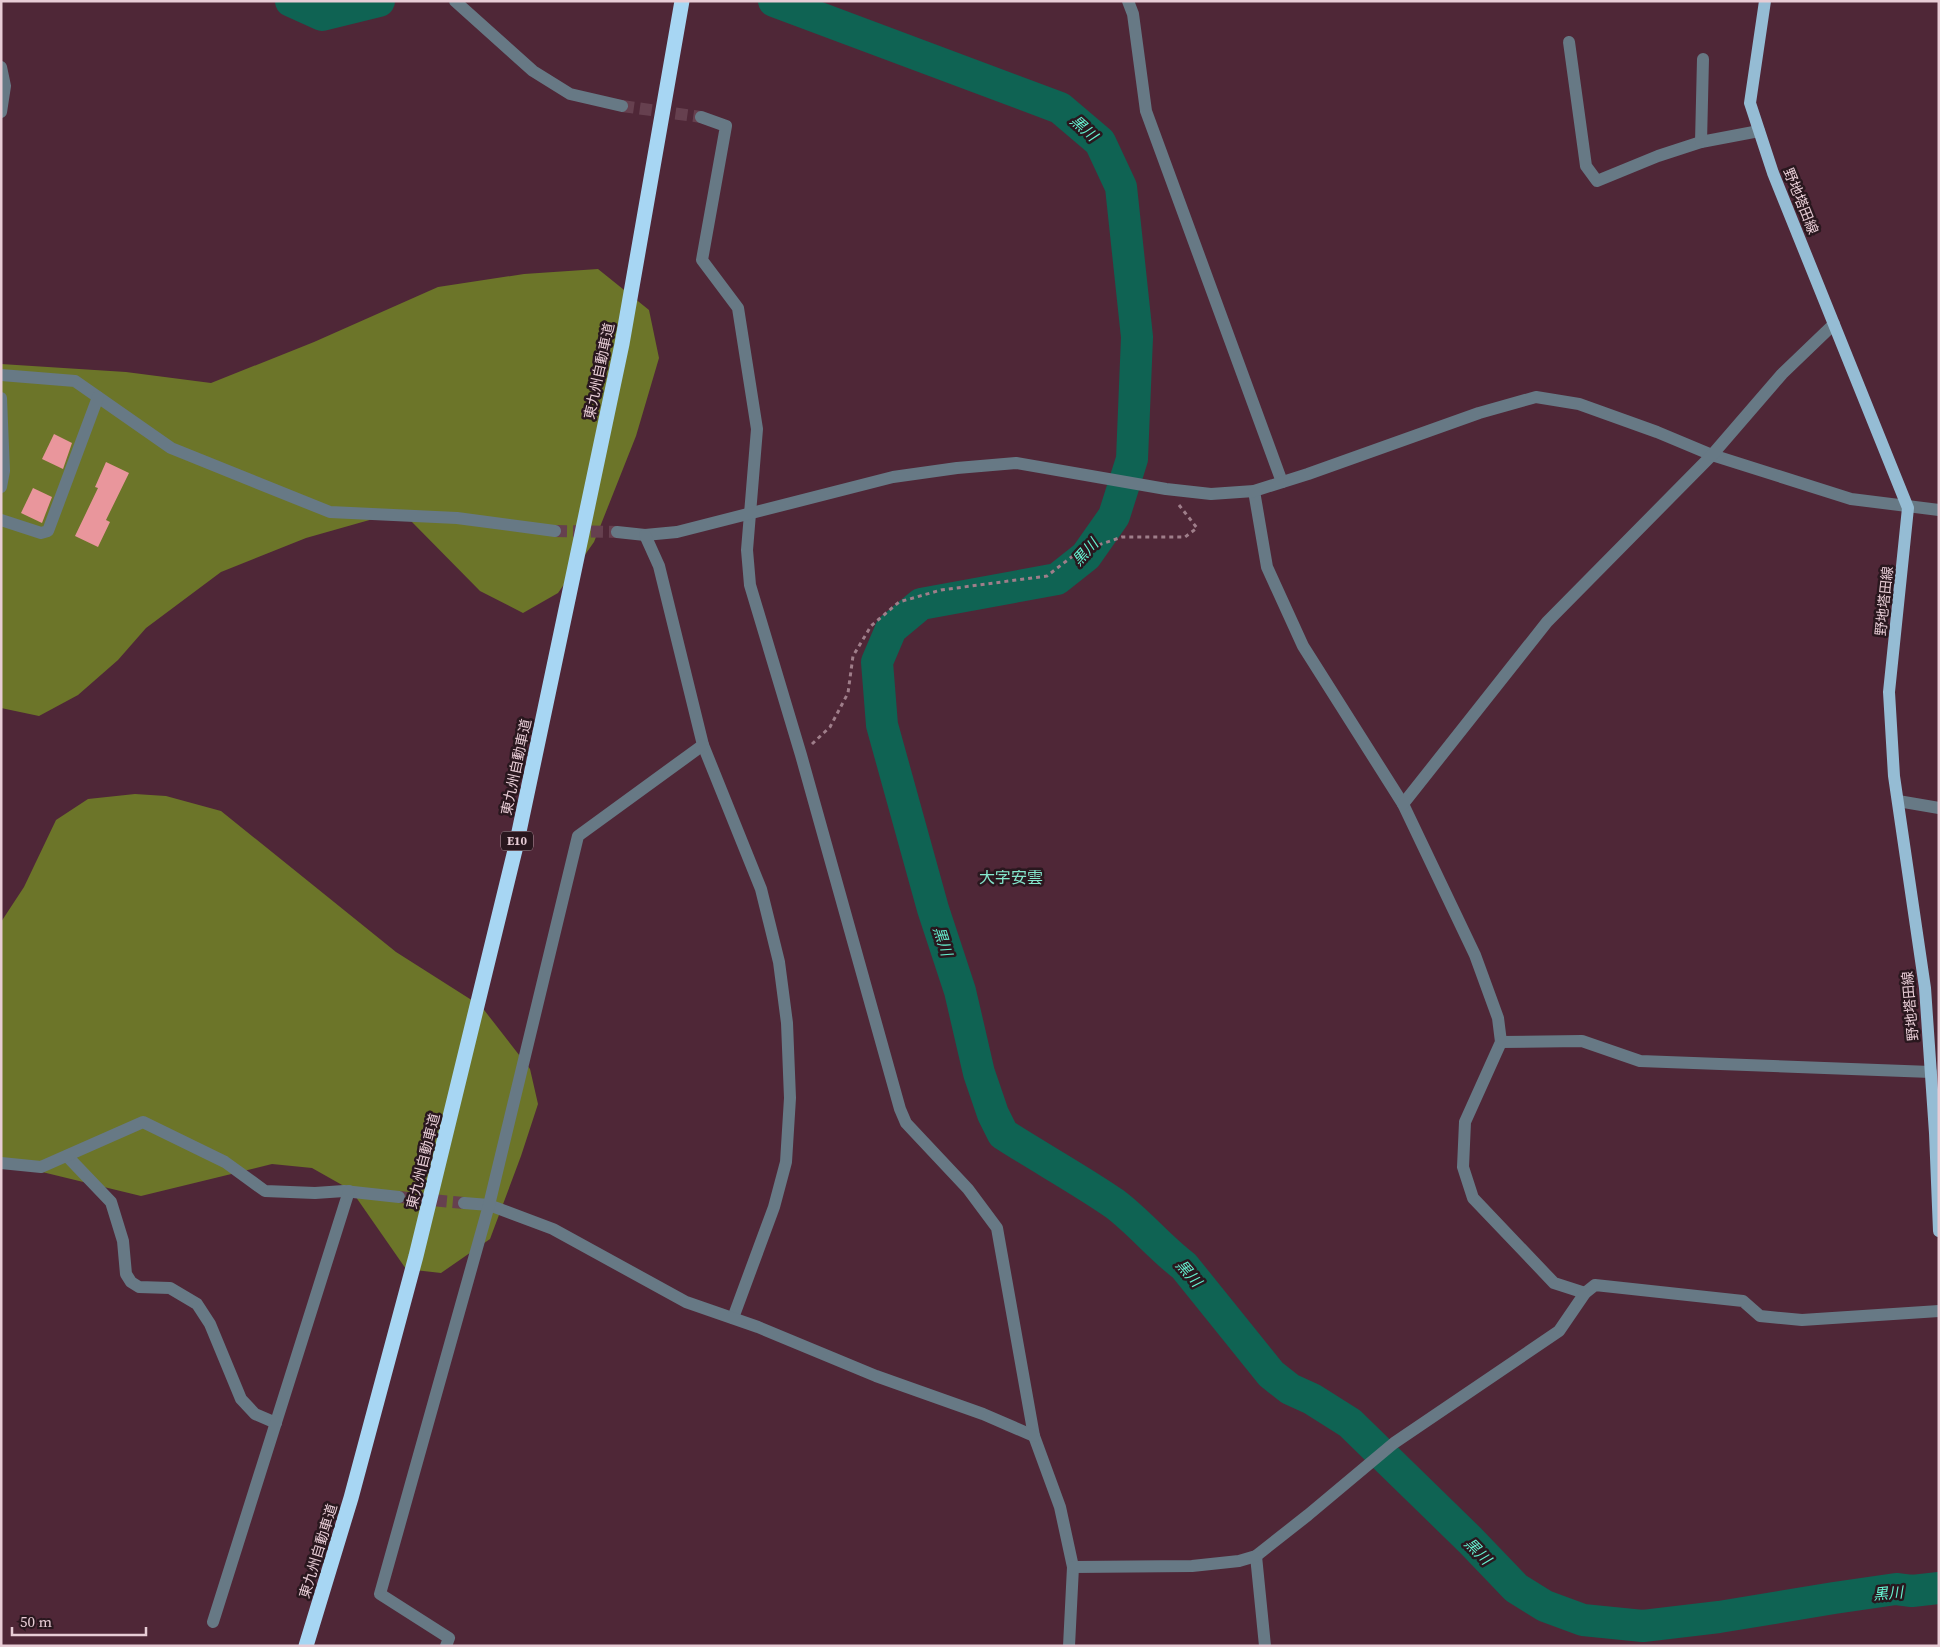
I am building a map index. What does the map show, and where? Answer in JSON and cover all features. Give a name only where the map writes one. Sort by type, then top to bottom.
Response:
[{"type":"highway","name":"東九州自動車道","points":[[306,1646],[351,1498],[416,1256],[486,973],[553,676],[622,344],[682,1]]},
{"type":"main road","name":"野地塔田線","points":[[1765,1],[1750,103],[1773,173],[1908,508],[1889,692],[1898,801],[1922,970],[1931,1072],[1936,1096],[1939,1231]]},
{"type":"street","points":[[455,1],[533,71],[570,94],[622,106]]},
{"type":"street","points":[[1128,1],[1133,14],[1146,111],[1282,482]]},
{"type":"street","points":[[1570,42],[1586,166],[1597,181],[1658,156],[1701,142],[1759,131]]},
{"type":"street","points":[[1701,142],[1703,59]]},
{"type":"street","points":[[1,67],[5,86],[1,112]]},
{"type":"street","points":[[701,117],[726,126],[702,260],[738,308],[757,429],[747,550],[750,585],[801,755],[900,1110],[906,1123],[916,1136],[968,1189],[997,1228],[1034,1436],[1060,1507],[1073,1567],[1069,1646]]},
{"type":"street","points":[[1403,804],[1547,622],[1712,455],[1782,374],[1834,324]]},
{"type":"street","points":[[1,375],[75,381],[171,448],[330,512],[457,518],[555,531]]},
{"type":"street","points":[[617,532],[645,535],[677,532],[893,477],[957,468],[1016,463],[1166,489],[1211,494],[1254,490],[1479,413],[1536,397],[1579,404],[1657,432],[1712,455],[1851,499],[1908,508],[1939,510]]},
{"type":"street","points":[[1,398],[4,472],[1,487]]},
{"type":"street","points":[[1,520],[41,533],[48,531],[98,398]]},
{"type":"street","points":[[1254,490],[1267,567],[1303,646],[1403,804],[1475,955],[1498,1018],[1501,1042],[1465,1122],[1463,1167],[1473,1198],[1554,1283],[1585,1293]]},
{"type":"street","points":[[645,535],[659,566],[703,745],[761,889],[779,962],[787,1023],[790,1098],[786,1162],[774,1207],[732,1318]]},
{"type":"street","points":[[446,1646],[449,1638],[380,1594],[490,1205],[578,836],[703,745]]},
{"type":"street","points":[[1898,801],[1939,808]]},
{"type":"street","points":[[1501,1042],[1582,1041],[1640,1062],[1931,1072]]},
{"type":"street","points":[[1,1163],[41,1167],[143,1122],[225,1162],[265,1191],[315,1193],[349,1191],[399,1197]]},
{"type":"street","points":[[67,1156],[111,1202],[123,1241],[126,1274],[131,1282],[139,1287],[170,1288],[197,1304],[210,1324],[241,1399],[255,1414],[276,1423]]},
{"type":"street","points":[[214,1622],[349,1191]]},
{"type":"street","points":[[464,1203],[490,1205],[552,1229],[686,1302],[732,1318],[876,1376],[983,1414],[1034,1436]]},
{"type":"street","points":[[1073,1567],[1192,1566],[1239,1561],[1256,1556],[1308,1516],[1394,1444],[1559,1331],[1585,1293],[1595,1285],[1743,1301],[1760,1316],[1802,1320],[1939,1311]]},
{"type":"street","points":[[1256,1556],[1265,1646]]},
{"type":"path","points":[[801,755],[830,728],[848,693],[853,656],[871,626],[898,602],[941,590],[1046,576],[1078,552],[1122,537],[1185,537],[1197,528],[1166,489]]},
{"type":"green space","points":[[598,269],[649,310],[659,358],[636,436],[594,542],[558,593],[523,613],[480,591],[411,521],[373,519],[306,538],[221,572],[146,628],[118,660],[78,695],[39,716],[1,708],[1,364],[126,372],[211,383],[314,342],[438,287],[524,274]]},
{"type":"green space","points":[[135,794],[166,796],[221,811],[396,952],[481,1006],[530,1069],[538,1104],[490,1239],[441,1273],[406,1269],[351,1190],[312,1168],[272,1164],[141,1196],[38,1171],[1,1157],[1,922],[24,887],[56,820],[88,799]]},
{"type":"building","points":[[54,434],[72,443],[63,469],[42,459]]},
{"type":"building","points":[[106,462],[129,473],[106,520],[110,522],[98,547],[75,536],[98,488],[95,487]]},
{"type":"building","points":[[33,488],[52,497],[42,523],[21,513]]},
{"type":"waterway","name":"黒川","points":[[291,1],[322,15],[379,1]]},
{"type":"waterway","name":"黒川","points":[[774,1],[1060,108],[1100,142],[1121,187],[1137,337],[1132,459],[1114,516],[1086,556],[1057,579],[921,604],[891,629],[877,662],[882,725],[933,909],[960,991],[979,1073],[993,1114],[1003,1134],[1088,1186],[1124,1211],[1184,1266],[1271,1374],[1290,1389],[1312,1399],[1350,1423],[1470,1540],[1516,1588],[1545,1606],[1583,1620],[1643,1626],[1719,1617],[1896,1589],[1912,1591],[1939,1588]]},
{"type":"tunnel","points":[[622,106],[701,117]]},
{"type":"tunnel","points":[[555,531],[617,532]]},
{"type":"tunnel","points":[[399,1197],[464,1203]]},
{"type":"district","name":"大字安雲","points":[[1011,877]]}]
